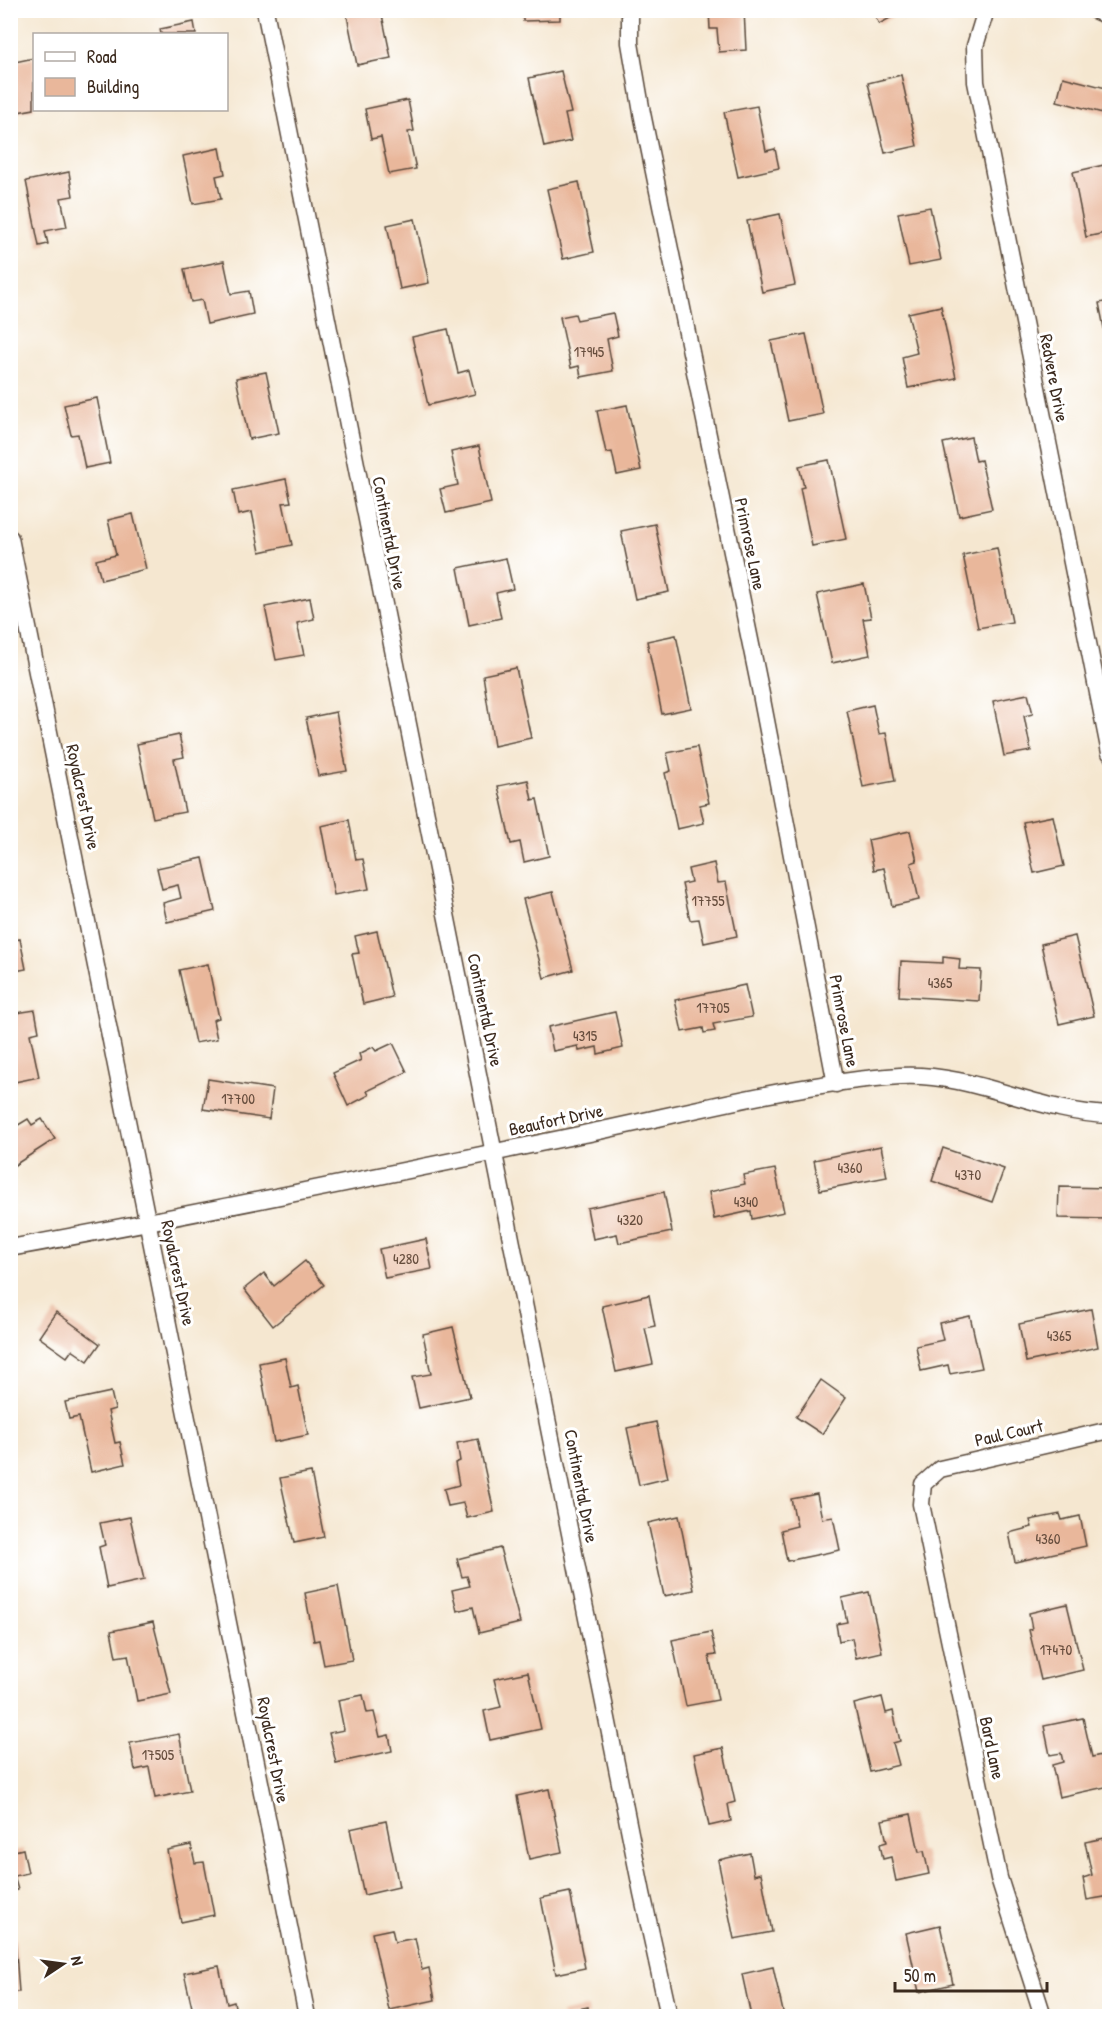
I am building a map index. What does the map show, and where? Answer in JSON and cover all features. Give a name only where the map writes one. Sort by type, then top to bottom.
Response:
[{"type":"street","name":"Continental Drive","points":[[265,10],[637,1870],[669,2016]]},
{"type":"street","name":"Primrose Lane","points":[[630,10],[630,43],[642,113],[759,684],[836,1084]]},
{"type":"street","name":"Redvere Drive","points":[[986,10],[975,46],[976,82],[1110,753]]},
{"type":"street","points":[[1094,10],[1110,17]]},
{"type":"street","name":"Royalcrest Drive","points":[[10,538],[307,2016]]},
{"type":"street","name":"Beaufort Drive","points":[[10,1248],[148,1223],[836,1084],[902,1076],[946,1079],[1042,1105],[1085,1114],[1110,1115]]},
{"type":"street","name":"Paul Court","points":[[923,1484],[940,1469],[1110,1430]]},
{"type":"street","name":"Bard Lane","points":[[923,1484],[921,1504],[999,1878],[1042,2016]]},
{"type":"building","points":[[348,10],[381,10],[391,58],[357,65],[347,16],[349,15]]},
{"type":"building","points":[[523,10],[560,10],[560,20],[523,21]]},
{"type":"building","points":[[709,10],[744,10],[746,50],[719,52],[717,29],[710,29]]},
{"type":"building","points":[[872,10],[905,10],[879,24]]},
{"type":"building","points":[[194,22],[196,33],[161,33],[160,29]]},
{"type":"building","points":[[33,58],[33,109],[12,113],[10,63]]},
{"type":"building","points":[[561,71],[571,113],[565,114],[571,141],[544,147],[529,78]]},
{"type":"building","points":[[901,75],[917,146],[885,153],[868,83]]},
{"type":"building","points":[[1063,77],[1110,89],[1110,115],[1057,101]]},
{"type":"building","points":[[408,100],[414,131],[408,132],[416,169],[389,174],[381,137],[371,139],[365,109]]},
{"type":"building","points":[[757,106],[766,151],[775,149],[779,168],[738,177],[724,112]]},
{"type":"building","points":[[220,148],[225,174],[216,176],[221,199],[193,204],[183,156]]},
{"type":"building","points":[[1104,165],[1110,190],[1110,232],[1086,237],[1073,172]]},
{"type":"building","points":[[69,172],[73,196],[61,198],[67,227],[45,231],[48,244],[39,246],[26,181]]},
{"type":"building","points":[[579,182],[594,252],[563,259],[547,189]]},
{"type":"building","points":[[930,207],[941,260],[909,266],[898,213]]},
{"type":"building","points":[[780,214],[795,285],[762,292],[747,221]]},
{"type":"building","points":[[415,219],[429,283],[400,289],[387,225]]},
{"type":"building","points":[[224,261],[231,294],[249,291],[253,314],[207,324],[202,300],[191,302],[184,269]]},
{"type":"building","points":[[1110,301],[1110,337],[1106,338],[1099,303]]},
{"type":"building","points":[[941,306],[956,378],[908,388],[902,357],[917,353],[908,313]]},
{"type":"building","points":[[613,313],[618,336],[607,339],[613,371],[581,377],[579,366],[571,368],[560,317],[575,314],[577,320]]},
{"type":"building","points":[[448,329],[458,373],[469,370],[475,394],[428,405],[412,337]]},
{"type":"building","points":[[806,334],[823,414],[788,421],[771,341]]},
{"type":"building","points":[[266,372],[279,433],[249,439],[236,378]]},
{"type":"building","points":[[97,398],[110,463],[85,468],[78,434],[71,435],[64,405]]},
{"type":"building","points":[[627,405],[641,470],[617,475],[612,452],[606,453],[597,411]]},
{"type":"building","points":[[971,437],[976,461],[981,460],[992,509],[959,516],[943,443]]},
{"type":"building","points":[[479,446],[491,503],[446,513],[440,489],[458,485],[451,452]]},
{"type":"building","points":[[829,460],[846,539],[812,546],[800,488],[804,487],[799,466]]},
{"type":"building","points":[[286,479],[291,502],[283,503],[292,545],[260,552],[252,512],[238,515],[233,490]]},
{"type":"building","points":[[133,514],[146,569],[101,580],[96,560],[116,555],[108,520]]},
{"type":"building","points":[[655,524],[669,592],[635,599],[621,531]]},
{"type":"building","points":[[997,548],[1012,622],[978,628],[963,555]]},
{"type":"building","points":[[506,558],[513,589],[496,593],[501,618],[469,625],[458,568]]},
{"type":"building","points":[[864,584],[871,618],[863,619],[870,655],[832,663],[817,594]]},
{"type":"building","points":[[310,598],[314,619],[297,623],[304,655],[276,660],[265,607]]},
{"type":"building","points":[[676,635],[691,708],[662,714],[647,641]]},
{"type":"building","points":[[516,668],[531,738],[494,746],[483,675]]},
{"type":"building","points":[[1028,694],[1033,714],[1024,716],[1031,751],[1004,756],[993,701]]},
{"type":"building","points":[[873,705],[879,734],[886,733],[895,781],[863,787],[847,711]]},
{"type":"building","points":[[336,712],[347,771],[318,776],[306,718]]},
{"type":"building","points":[[179,735],[184,757],[174,759],[185,812],[153,818],[137,744]]},
{"type":"building","points":[[697,747],[709,803],[700,805],[704,823],[677,829],[665,773],[671,771],[667,753]]},
{"type":"building","points":[[528,780],[532,800],[537,799],[549,856],[524,862],[520,842],[511,844],[498,786]]},
{"type":"building","points":[[1053,816],[1064,866],[1034,873],[1023,822]]},
{"type":"building","points":[[349,820],[356,860],[363,859],[369,889],[334,895],[321,826]]},
{"type":"building","points":[[910,831],[917,861],[911,863],[919,900],[892,906],[884,868],[874,870],[868,840]]},
{"type":"building","points":[[203,858],[215,911],[167,922],[163,903],[181,898],[178,885],[162,889],[157,868]]},
{"type":"building","points":[[714,863],[718,883],[726,882],[737,936],[704,943],[699,919],[690,920],[682,884],[691,882],[688,869]]},
{"type":"building","points":[[553,892],[573,970],[544,978],[523,899]]},
{"type":"building","points":[[377,931],[392,997],[363,1004],[352,954],[359,953],[355,936]]},
{"type":"building","points":[[1075,936],[1094,1016],[1059,1024],[1041,944]]},
{"type":"building","points":[[20,939],[26,969],[10,972],[10,941]]},
{"type":"building","points":[[943,957],[960,959],[959,969],[981,970],[979,1001],[899,996],[901,961],[943,963]]},
{"type":"building","points":[[208,964],[219,1018],[213,1020],[217,1039],[195,1043],[179,970]]},
{"type":"building","points":[[745,985],[752,1017],[713,1024],[715,1031],[704,1033],[703,1028],[682,1032],[675,1000]]},
{"type":"building","points":[[35,1010],[39,1032],[30,1034],[39,1077],[10,1083],[10,1014]]},
{"type":"building","points":[[615,1012],[623,1048],[598,1054],[597,1047],[579,1051],[578,1046],[553,1051],[548,1027]]},
{"type":"building","points":[[393,1043],[407,1072],[367,1091],[369,1095],[348,1106],[333,1073],[361,1060],[359,1054],[373,1047],[376,1051]]},
{"type":"building","points":[[208,1079],[273,1089],[269,1119],[203,1109]]},
{"type":"building","points":[[28,1119],[32,1125],[42,1119],[55,1139],[10,1168],[10,1130]]},
{"type":"building","points":[[881,1146],[887,1177],[820,1190],[814,1160]]},
{"type":"building","points":[[943,1148],[1004,1169],[992,1202],[932,1181]]},
{"type":"building","points":[[775,1169],[784,1212],[752,1219],[751,1211],[714,1219],[709,1192],[745,1184],[743,1175]]},
{"type":"building","points":[[1059,1187],[1110,1188],[1110,1219],[1058,1218]]},
{"type":"building","points":[[664,1192],[672,1232],[619,1243],[617,1234],[593,1239],[587,1208]]},
{"type":"building","points":[[426,1239],[432,1269],[385,1278],[379,1249]]},
{"type":"building","points":[[305,1261],[324,1285],[273,1326],[244,1289],[264,1273],[274,1286]]},
{"type":"building","points":[[649,1295],[655,1326],[645,1328],[653,1364],[616,1372],[602,1306]]},
{"type":"building","points":[[1091,1309],[1098,1347],[1026,1362],[1019,1324]]},
{"type":"building","points":[[56,1312],[100,1344],[88,1361],[72,1350],[67,1357],[39,1337]]},
{"type":"building","points":[[970,1316],[982,1368],[950,1374],[948,1365],[921,1371],[916,1346],[943,1340],[939,1323]]},
{"type":"building","points":[[453,1327],[470,1397],[419,1408],[412,1377],[431,1374],[423,1334]]},
{"type":"building","points":[[285,1358],[291,1388],[298,1386],[308,1435],[274,1442],[259,1363]]},
{"type":"building","points":[[821,1380],[846,1398],[822,1434],[796,1417]]},
{"type":"building","points":[[111,1392],[115,1409],[108,1411],[115,1443],[120,1442],[125,1464],[91,1472],[79,1417],[69,1419],[65,1402]]},
{"type":"building","points":[[656,1422],[668,1478],[639,1485],[627,1428]]},
{"type":"building","points":[[478,1439],[494,1512],[467,1518],[463,1503],[448,1506],[444,1489],[459,1485],[455,1463],[460,1461],[457,1443]]},
{"type":"building","points":[[311,1472],[324,1537],[294,1543],[280,1478]]},
{"type":"building","points":[[817,1494],[822,1519],[833,1517],[840,1550],[787,1561],[781,1530],[797,1526],[791,1499]]},
{"type":"building","points":[[1060,1514],[1062,1520],[1080,1516],[1086,1546],[1015,1562],[1009,1533],[1032,1527],[1030,1520]]},
{"type":"building","points":[[679,1516],[694,1590],[664,1596],[648,1523]]},
{"type":"building","points":[[130,1517],[144,1580],[107,1588],[99,1547],[105,1545],[100,1523]]},
{"type":"building","points":[[500,1548],[520,1623],[479,1633],[473,1607],[457,1611],[452,1590],[470,1586],[467,1576],[462,1577],[457,1559]]},
{"type":"building","points":[[338,1586],[352,1660],[324,1665],[319,1640],[314,1641],[305,1593]]},
{"type":"building","points":[[869,1592],[882,1652],[856,1658],[852,1638],[839,1641],[836,1624],[847,1622],[842,1598]]},
{"type":"building","points":[[1067,1604],[1083,1670],[1041,1680],[1029,1630],[1032,1629],[1029,1613]]},
{"type":"building","points":[[153,1622],[171,1694],[137,1701],[128,1655],[116,1657],[111,1631]]},
{"type":"building","points":[[711,1632],[716,1655],[709,1656],[718,1700],[686,1706],[672,1640]]},
{"type":"building","points":[[528,1672],[541,1729],[490,1740],[484,1711],[501,1707],[494,1679]]},
{"type":"building","points":[[363,1695],[367,1713],[374,1712],[380,1737],[389,1735],[392,1751],[336,1763],[329,1733],[344,1730],[338,1700]]},
{"type":"building","points":[[882,1697],[886,1713],[893,1711],[900,1741],[893,1743],[899,1765],[870,1772],[854,1704]]},
{"type":"building","points":[[1083,1718],[1092,1757],[1106,1754],[1110,1786],[1059,1797],[1052,1765],[1063,1762],[1061,1753],[1050,1755],[1044,1726]]},
{"type":"building","points":[[179,1734],[190,1791],[155,1798],[149,1767],[135,1770],[130,1743]]},
{"type":"building","points":[[723,1748],[735,1802],[728,1804],[731,1821],[709,1826],[694,1754]]},
{"type":"building","points":[[549,1789],[562,1852],[529,1859],[517,1796]]},
{"type":"building","points":[[911,1814],[919,1852],[924,1851],[929,1874],[896,1881],[891,1857],[883,1859],[880,1844],[887,1842],[882,1820]]},
{"type":"building","points":[[386,1821],[399,1887],[364,1895],[350,1829]]},
{"type":"building","points":[[1110,1837],[1110,1896],[1087,1900],[1083,1878],[1092,1875],[1085,1842]]},
{"type":"building","points":[[191,1845],[195,1863],[204,1862],[214,1915],[181,1922],[167,1850]]},
{"type":"building","points":[[23,1849],[28,1873],[14,1876],[18,1890],[10,1892],[10,1852]]},
{"type":"building","points":[[750,1853],[754,1875],[761,1873],[772,1932],[734,1939],[718,1860]]},
{"type":"building","points":[[570,1892],[585,1968],[556,1974],[541,1898]]},
{"type":"building","points":[[940,1925],[953,1984],[919,1992],[906,1933]]},
{"type":"building","points":[[392,1929],[395,1942],[415,1938],[422,1970],[429,1968],[435,2000],[389,2010],[372,1933]]},
{"type":"building","points":[[10,1939],[15,1939],[19,1992],[10,1992]]},
{"type":"building","points":[[219,1966],[227,2004],[234,2002],[237,2016],[194,2016],[184,1973]]},
{"type":"building","points":[[773,1967],[784,2016],[751,2016],[742,1974]]},
{"type":"building","points":[[588,2007],[589,2016],[562,2016],[561,2013]]}]
